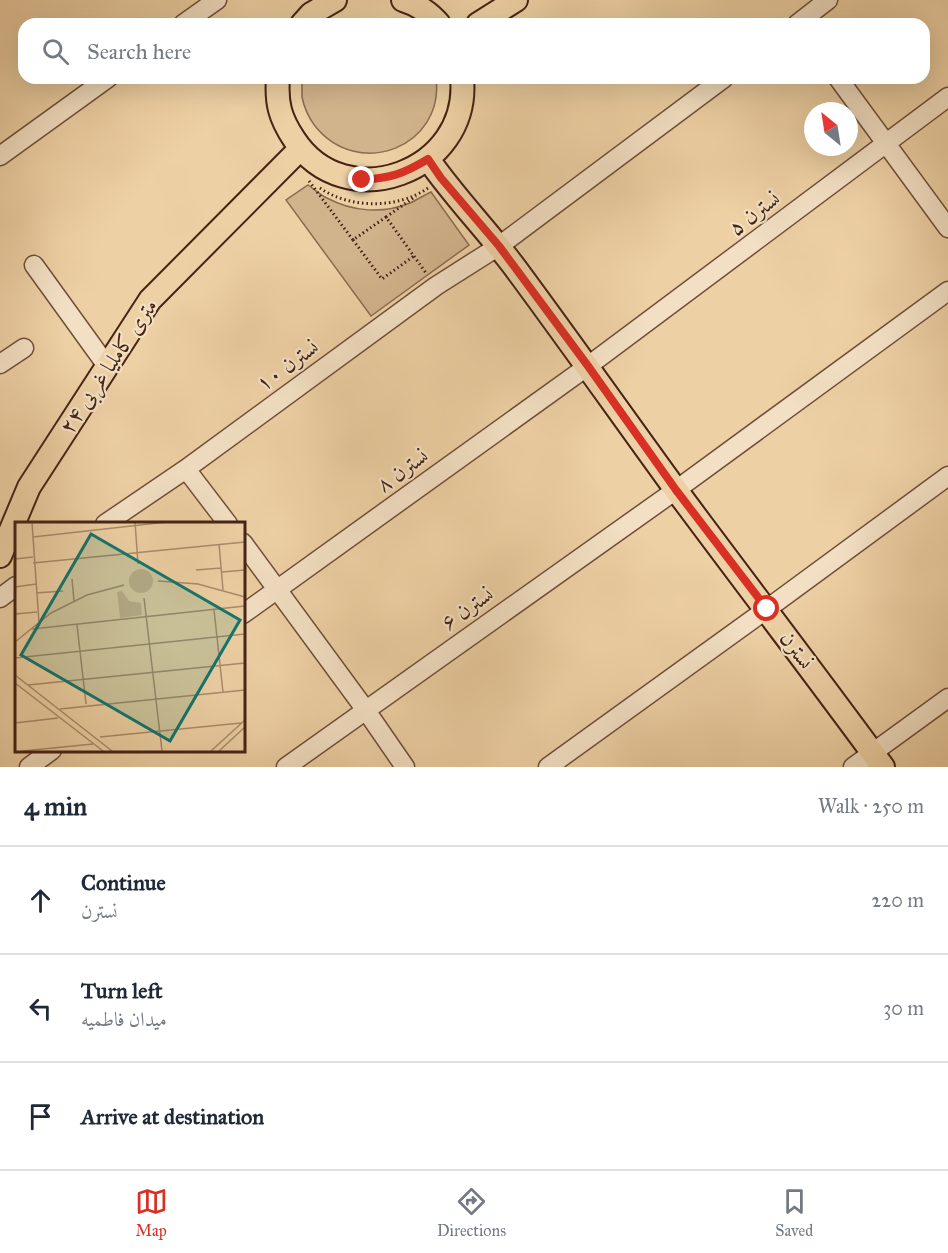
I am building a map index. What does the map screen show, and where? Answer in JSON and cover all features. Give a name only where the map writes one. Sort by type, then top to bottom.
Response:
[{"type":"main road","points":[[305,13],[335,0]]},
{"type":"main road","points":[[403,0],[434,18]]},
{"type":"main road","points":[[488,18],[516,0]]},
{"type":"main road","points":[[277,84],[276,95],[284,124],[300,149],[318,164],[339,175],[362,180],[385,178],[408,171],[428,159],[446,140],[458,117],[462,84]]},
{"type":"main road","name":"۲۴ متری کاملیا غربی","points":[[0,555],[29,487],[150,300],[300,149]]},
{"type":"main road","name":"نسترن","points":[[428,159],[441,178],[499,246],[676,490],[878,760]]},
{"type":"street","points":[[192,18],[217,0]]},
{"type":"street","points":[[806,18],[828,0]]},
{"type":"street","points":[[0,156],[100,84]]},
{"type":"street","name":"نسترن ۱۰","points":[[108,522],[186,469],[436,286],[499,246],[716,84]]},
{"type":"street","points":[[842,84],[948,228]]},
{"type":"street","name":"نسترن ۵","points":[[588,366],[948,97]]},
{"type":"street","points":[[34,265],[107,366]]},
{"type":"street","name":"نسترن ۶","points":[[286,767],[676,490],[948,291]]},
{"type":"street","points":[[0,364],[24,348]]},
{"type":"street","name":"نسترن ۸","points":[[244,613],[588,366]]},
{"type":"street","points":[[186,469],[226,522]]},
{"type":"street","points":[[548,767],[948,476]]},
{"type":"street","points":[[244,544],[405,767]]},
{"type":"street","points":[[0,598],[15,587]]},
{"type":"street","points":[[853,767],[878,760],[948,698]]},
{"type":"street","points":[[29,767],[49,752]]},
{"type":"path","points":[[308,179],[382,279],[414,256]]},
{"type":"path","points":[[353,240],[424,190]]},
{"type":"path","points":[[386,217],[436,286]]},
{"type":"shaded area","points":[[302,84],[436,84],[435,102],[427,122],[413,138],[395,148],[375,153],[354,151],[333,143],[315,126],[302,97]]},
{"type":"shaded area","points":[[308,185],[337,203],[368,210],[400,207],[431,192],[469,245],[371,316],[286,200]]},
{"type":"route","points":[[362,180],[385,178],[408,171],[428,159],[441,178],[499,246],[676,490],[767,609]]}]
